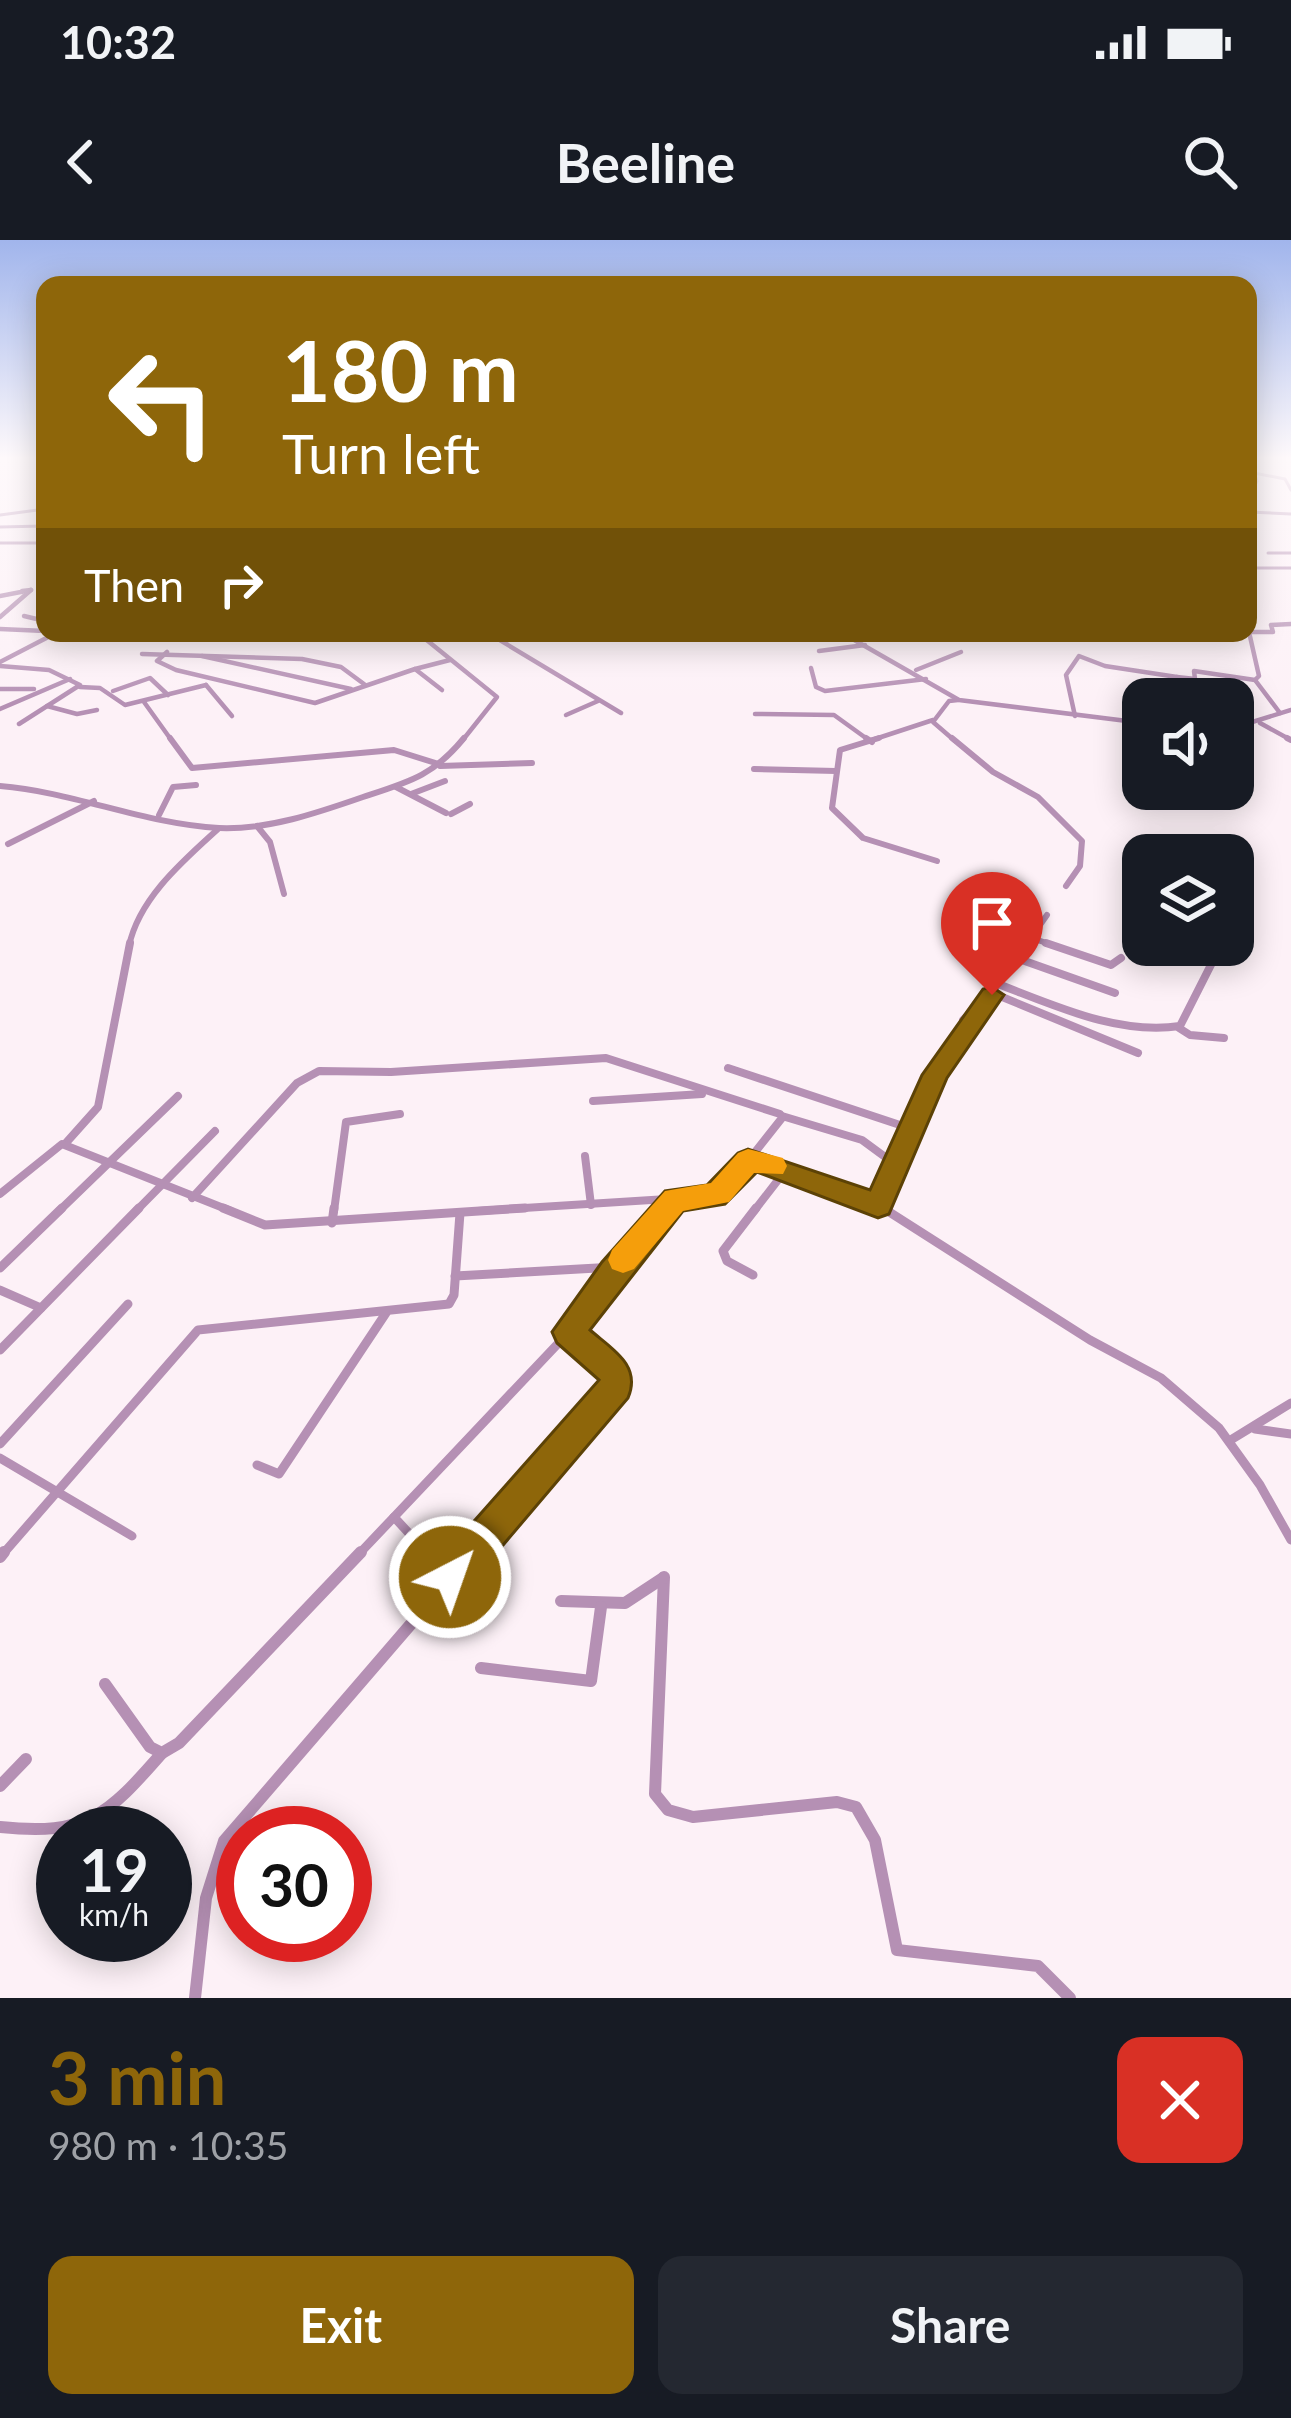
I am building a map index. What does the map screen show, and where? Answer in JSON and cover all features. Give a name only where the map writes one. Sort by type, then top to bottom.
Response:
[{"type":"street","points":[[0,543],[36,543]]},
{"type":"street","points":[[8,554],[21,543]]},
{"type":"street","points":[[1283,568],[1268,553],[1291,553]]},
{"type":"street","points":[[1257,568],[1291,568]]},
{"type":"street","points":[[0,596],[31,590],[0,617]]},
{"type":"street","points":[[24,616],[36,619]]},
{"type":"street","points":[[1257,633],[1273,632],[1271,625],[1291,624]]},
{"type":"street","points":[[0,629],[36,630]]},
{"type":"street","points":[[0,663],[39,642]]},
{"type":"street","points":[[231,653],[241,642]]},
{"type":"street","points":[[0,786],[95,800],[219,828],[257,826],[394,786],[441,765],[497,698],[430,642]]},
{"type":"street","points":[[503,642],[621,713]]},
{"type":"street","points":[[860,642],[915,671],[947,698],[1122,722]]},
{"type":"street","points":[[1251,642],[1259,676],[1255,680]]},
{"type":"street","points":[[819,651],[866,645]]},
{"type":"street","points":[[167,652],[157,661],[207,682],[315,703],[452,659]]},
{"type":"street","points":[[191,652],[352,690]]},
{"type":"street","points":[[915,671],[961,652]]},
{"type":"street","points":[[142,654],[231,653],[334,665],[366,685]]},
{"type":"street","points":[[1075,716],[1066,674],[1078,656],[1105,666],[1196,680],[1194,671],[1255,680],[1280,713]]},
{"type":"street","points":[[0,663],[49,670],[78,687]]},
{"type":"street","points":[[811,668],[816,687],[824,691],[927,679]]},
{"type":"street","points":[[415,669],[442,690]]},
{"type":"street","points":[[112,691],[150,677],[168,695]]},
{"type":"street","points":[[0,709],[36,689],[71,679]]},
{"type":"street","points":[[19,724],[78,687],[96,685],[112,691],[123,704],[207,682]]},
{"type":"street","points":[[207,682],[232,716]]},
{"type":"street","points":[[0,689],[36,689]]},
{"type":"street","points":[[937,861],[847,829],[832,808],[840,750],[933,720],[947,698]]},
{"type":"street","points":[[566,716],[599,700]]},
{"type":"street","points":[[144,702],[192,768],[394,750],[441,765],[532,764]]},
{"type":"street","points":[[46,705],[77,714],[98,710]]},
{"type":"street","points":[[1255,723],[1291,710]]},
{"type":"street","points":[[754,714],[834,715],[873,743]]},
{"type":"street","points":[[933,720],[992,772],[1038,797],[1075,832],[1084,848],[1080,866],[1066,886]]},
{"type":"street","points":[[1255,723],[1291,740]]},
{"type":"street","points":[[754,770],[836,771]]},
{"type":"street","points":[[410,794],[446,781]]},
{"type":"street","points":[[159,814],[173,787],[196,784]]},
{"type":"street","points":[[394,786],[448,813],[470,804]]},
{"type":"street","points":[[8,844],[95,800]]},
{"type":"street","points":[[257,826],[270,842],[284,894]]},
{"type":"street","points":[[0,1194],[64,1144],[98,1107],[132,932],[169,875],[219,828]]},
{"type":"street","points":[[878,1205],[935,1075],[1047,915]]},
{"type":"street","points":[[1029,937],[1112,965],[1121,958]]},
{"type":"street","points":[[1019,959],[1115,993]]},
{"type":"street","points":[[998,984],[1127,1027],[1160,1032],[1178,1027],[1210,966]]},
{"type":"street","points":[[990,992],[1138,1053]]},
{"type":"street","points":[[1178,1027],[1190,1035],[1224,1038]]},
{"type":"street","points":[[192,1198],[297,1083],[319,1071],[391,1072],[606,1058],[874,1144],[889,1153],[896,1165]]},
{"type":"street","points":[[728,1068],[911,1129]]},
{"type":"street","points":[[593,1101],[710,1093]]},
{"type":"street","points":[[0,1268],[178,1096]]},
{"type":"street","points":[[332,1223],[346,1122],[400,1114]]},
{"type":"street","points":[[64,1144],[256,1224],[332,1223],[719,1194],[782,1116]]},
{"type":"street","points":[[0,1350],[215,1131]]},
{"type":"street","points":[[585,1156],[591,1205]]},
{"type":"street","points":[[748,1161],[878,1205],[1090,1340],[1161,1378],[1194,1403],[1229,1442],[1291,1540]]},
{"type":"street","points":[[753,1275],[727,1261],[723,1251],[785,1171]]},
{"type":"street","points":[[0,1827],[32,1832],[89,1827],[105,1817],[569,1332],[675,1200]]},
{"type":"street","points":[[0,1557],[198,1330],[448,1304],[454,1295],[460,1213]]},
{"type":"street","points":[[455,1276],[617,1267]]},
{"type":"street","points":[[0,1289],[41,1308]]},
{"type":"street","points":[[0,1444],[128,1304]]},
{"type":"street","points":[[257,1465],[279,1474],[387,1312]]},
{"type":"street","points":[[195,1998],[209,1877],[224,1841],[616,1386],[616,1373],[569,1332]]},
{"type":"street","points":[[1229,1442],[1291,1403]]},
{"type":"street","points":[[1254,1428],[1291,1434]]},
{"type":"street","points":[[0,1458],[132,1537]]},
{"type":"street","points":[[394,1517],[450,1577]]},
{"type":"street","points":[[561,1601],[633,1604],[664,1577],[655,1795],[668,1810],[693,1817],[837,1802],[856,1807],[875,1840],[897,1950],[1038,1966],[1070,1998]]},
{"type":"street","points":[[481,1668],[591,1682],[602,1606]]},
{"type":"street","points":[[105,1684],[150,1747],[162,1753]]},
{"type":"street","points":[[0,1786],[26,1759]]},
{"type":"slow traffic","points":[[623,1260],[675,1200],[719,1194],[748,1161],[773,1166]]},
{"type":"route","points":[[450,1577],[616,1386],[616,1373],[569,1332],[613,1271],[675,1200],[715,1196],[748,1161],[758,1161],[878,1205],[935,1075],[992,995]]}]
